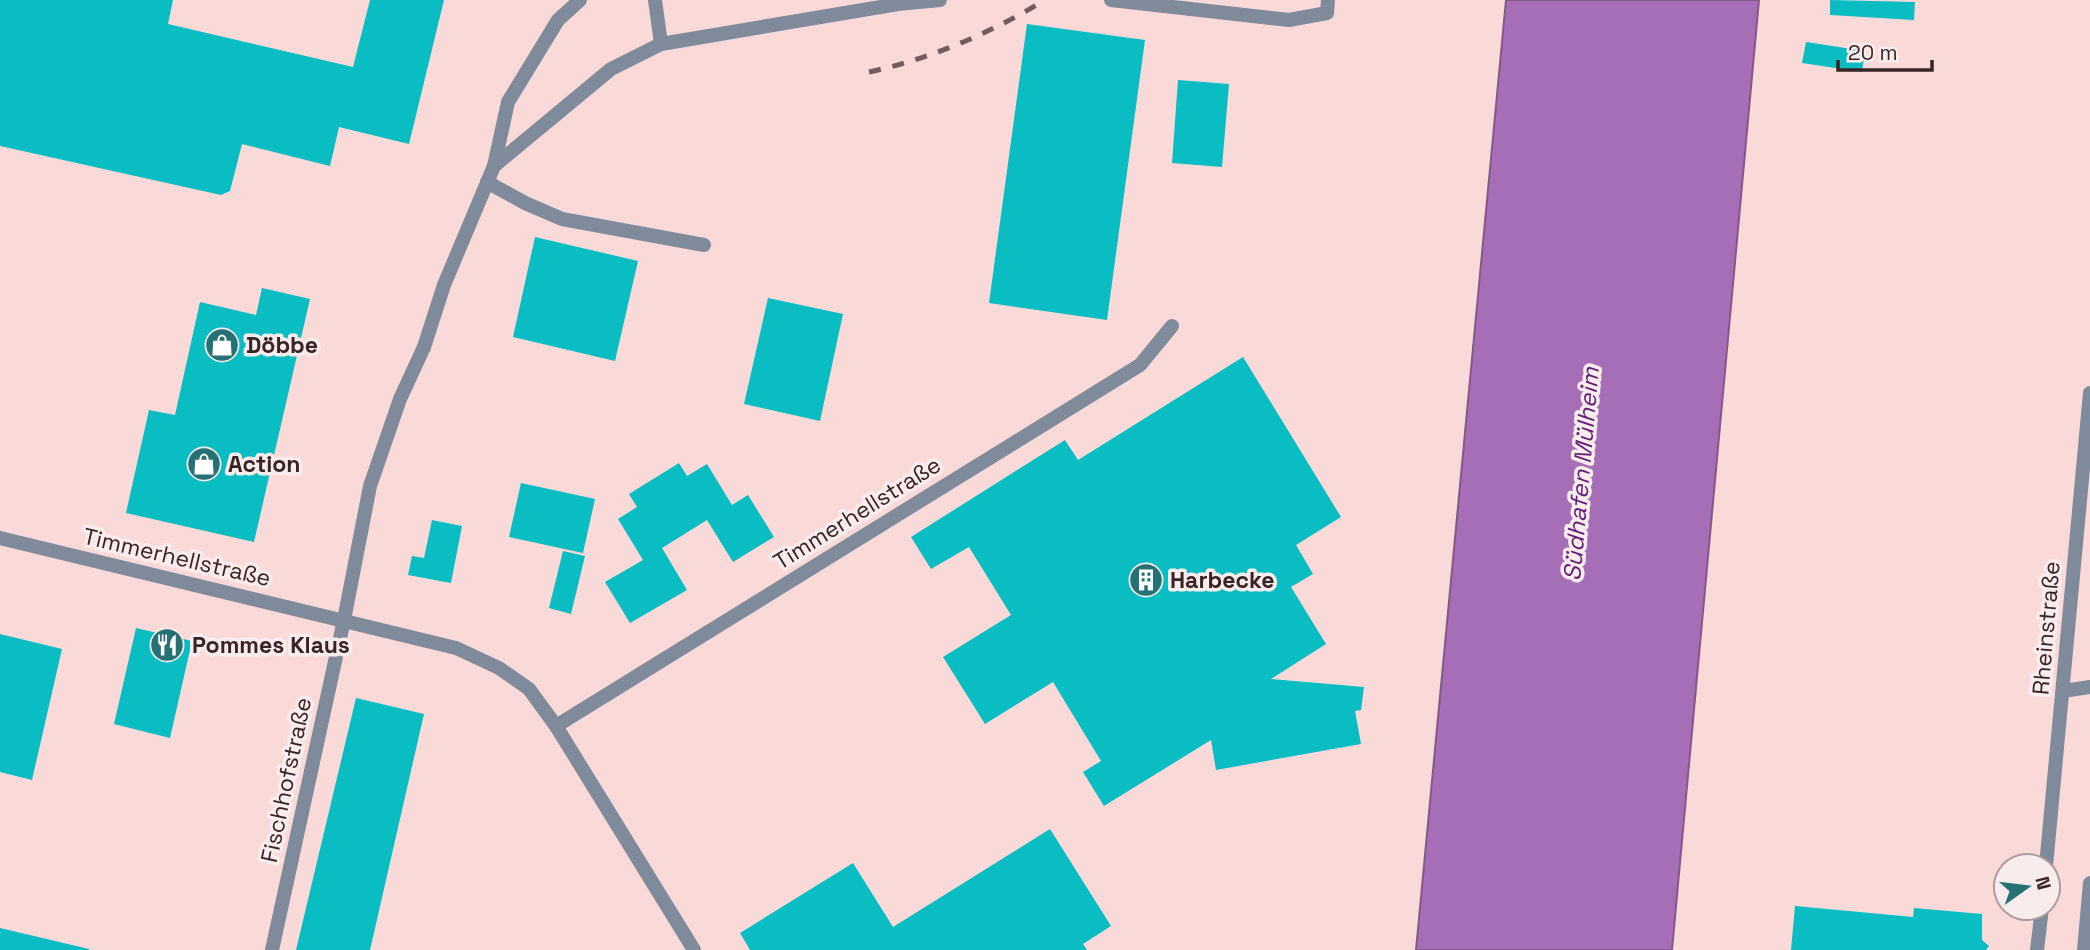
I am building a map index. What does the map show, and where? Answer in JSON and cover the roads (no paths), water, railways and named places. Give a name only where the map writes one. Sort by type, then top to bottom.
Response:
[{"type":"street","points":[[344,620],[370,486],[400,399],[424,347],[444,285],[494,166],[508,102],[558,20],[580,0]]},
{"type":"street","points":[[655,0],[661,44]]},
{"type":"street","points":[[494,166],[611,69],[661,44],[898,4],[940,0]]},
{"type":"street","points":[[1111,0],[1289,20],[1327,13],[1328,0]]},
{"type":"street","points":[[487,183],[562,219],[704,246]]},
{"type":"street","name":"Timmerhellstraße","points":[[556,726],[1140,365],[1172,326]]},
{"type":"street","name":"Rheinstraße","points":[[2047,852],[2090,393]]},
{"type":"street","name":"Timmerhellstraße","points":[[0,538],[456,648],[499,668],[530,690],[556,726],[694,950]]},
{"type":"street","name":"Fischhofstraße","points":[[272,950],[344,620]]},
{"type":"street","points":[[2063,691],[2090,687]]},
{"type":"street","points":[[2084,950],[2090,883]]},
{"type":"street","points":[[2038,950],[2041,922]]},
{"type":"water","name":"Südhafen Mülheim","points":[[1506,0],[1759,0],[1672,950],[1416,950]]},
{"type":"railway","points":[[869,72],[960,44],[1045,0]]},
{"type":"place","name":"Döbbe","points":[[222,345]]},
{"type":"place","name":"Action","points":[[204,464]]},
{"type":"place","name":"Harbecke","points":[[1146,580]]},
{"type":"place","name":"Pommes Klaus","points":[[167,645]]}]
